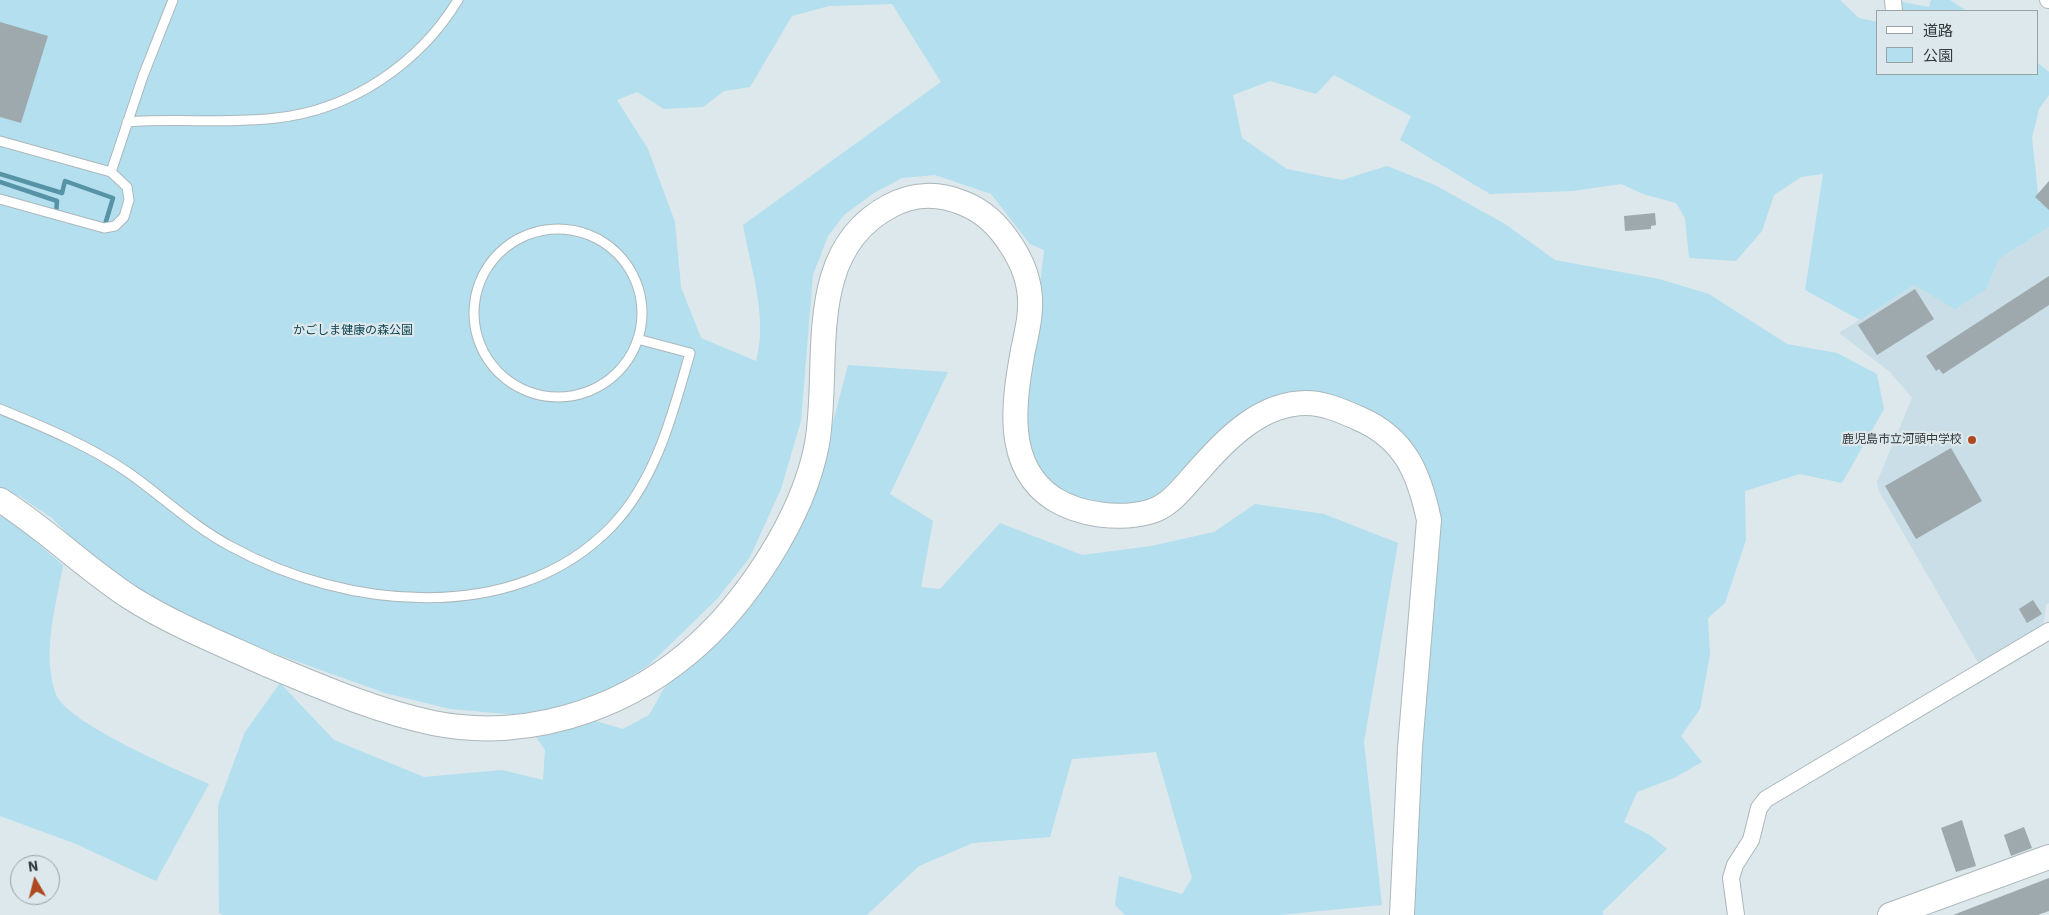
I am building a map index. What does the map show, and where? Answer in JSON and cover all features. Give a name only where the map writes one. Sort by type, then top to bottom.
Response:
[{"type":"street","points":[[0,500],[132,599],[176,624],[286,672],[370,705],[435,723],[468,727],[532,725],[556,721],[585,712],[610,703],[645,683],[677,662],[706,639],[736,604],[775,547],[793,512],[816,451],[828,292],[841,255],[850,240],[875,214],[906,198],[937,196],[956,200],[982,213],[998,225],[1017,255],[1025,272],[1031,304],[1014,410],[1018,446],[1033,482],[1060,502],[1079,511],[1094,513],[1148,512],[1173,499],[1212,456],[1252,421],[1266,412],[1305,403],[1320,404],[1368,422],[1392,440],[1410,462],[1423,490],[1429,520],[1410,748],[1402,915]]},
{"type":"street","points":[[1736,915],[1731,878],[1735,865],[1751,840],[1759,808],[1766,799],[2049,631]]},
{"type":"street","points":[[1890,915],[2049,857]]},
{"type":"lane","points":[[112,172],[127,122],[173,0]]},
{"type":"lane","points":[[127,122],[157,120],[221,122],[277,118],[333,104],[380,82],[424,44],[458,0]]},
{"type":"lane","points":[[0,142],[112,172],[127,187],[129,200],[124,217],[115,226],[96,228],[0,199]]},
{"type":"lane","points":[[553,229],[577,232],[598,239],[616,250],[631,268],[640,288],[644,315],[641,340],[616,375],[594,391],[556,399],[535,395],[511,383],[493,367],[482,353],[476,332],[474,308],[476,290],[482,274],[494,257],[510,244],[530,234],[553,229]]},
{"type":"lane","points":[[0,409],[87,449],[128,473],[202,530],[233,548],[300,577],[367,593],[402,597],[443,598],[488,593],[529,582],[560,566],[612,527],[652,467],[672,415],[690,353],[641,340]]},
{"type":"shaded area","name":"鹿児島市立河頭中学校","points":[[2049,227],[2049,603],[2046,605],[2043,628],[1983,663],[1977,661],[1879,491],[1877,482],[1912,398],[1890,372],[1839,333],[1914,285],[1986,289],[1999,259]]},
{"type":"green space","name":"かごしま健康の森公園","points":[[0,0],[1840,0],[1859,18],[1876,22],[1876,75],[2039,75],[2039,64],[2049,72],[2049,95],[2039,109],[2032,138],[2039,202],[2049,205],[2049,227],[1999,259],[1986,289],[1955,309],[1914,285],[1860,320],[1805,290],[1823,174],[1801,177],[1774,195],[1762,231],[1736,261],[1689,258],[1685,218],[1676,203],[1643,194],[1621,184],[1573,191],[1490,194],[1400,140],[1411,116],[1334,75],[1316,94],[1270,81],[1233,95],[1242,138],[1287,169],[1342,180],[1387,166],[1435,185],[1505,224],[1555,260],[1659,279],[1709,294],[1787,344],[1837,353],[1877,374],[1884,409],[1842,483],[1800,474],[1745,491],[1746,540],[1725,603],[1708,618],[1710,655],[1700,709],[1681,736],[1702,762],[1674,778],[1637,792],[1624,822],[1650,835],[1667,849],[1602,912],[1604,915],[1414,915],[1423,529],[1405,464],[1357,409],[1307,394],[1203,449],[1159,494],[1144,504],[1103,522],[1019,471],[1044,250],[1030,244],[991,194],[935,175],[902,178],[874,193],[844,215],[828,236],[813,275],[801,421],[781,489],[750,557],[717,599],[649,665],[600,696],[529,716],[450,709],[385,693],[223,635],[179,613],[117,575],[84,551],[52,518],[19,496],[0,488]],"holes":[[[892,4],[941,82],[743,225],[759,311],[759,345],[756,361],[701,338],[681,287],[675,222],[648,149],[617,100],[637,92],[664,109],[703,107],[724,91],[750,87],[792,16],[829,6]]]},
{"type":"green space","points":[[1892,0],[1929,7],[1931,0],[1950,0],[1965,10],[1887,10]]},
{"type":"green space","points":[[848,365],[948,372],[890,494],[933,521],[921,587],[940,589],[1000,523],[1082,555],[1151,546],[1214,532],[1255,504],[1324,514],[1398,543],[1364,742],[1382,905],[1279,915],[1125,915],[1115,905],[1119,876],[1182,894],[1192,878],[1156,752],[1072,759],[1050,837],[973,843],[919,866],[867,915],[223,915],[219,913],[218,805],[245,732],[280,683],[334,740],[424,777],[502,770],[543,780],[545,750],[536,737],[592,720],[623,729],[649,715],[670,678],[818,479]]},
{"type":"green space","points":[[0,516],[11,521],[63,565],[54,612],[50,661],[55,692],[63,704],[99,731],[149,757],[209,784],[156,881],[76,844],[0,816]]},
{"type":"building","points":[[0,22],[48,36],[21,123],[0,117]]},
{"type":"building","points":[[2049,181],[2049,210],[2035,197]]},
{"type":"building","points":[[1655,213],[1656,225],[1651,226],[1651,229],[1625,231],[1624,216]]},
{"type":"building","points":[[2049,276],[2049,305],[1943,374],[1939,369],[1936,371],[1926,356]]},
{"type":"building","points":[[1915,289],[1934,319],[1877,355],[1858,325]]},
{"type":"building","points":[[1951,448],[1982,501],[1916,539],[1885,486]]},
{"type":"building","points":[[2033,600],[2042,614],[2027,623],[2019,609]]},
{"type":"building","points":[[1962,820],[1976,866],[1956,872],[1941,828]]},
{"type":"building","points":[[2024,827],[2032,848],[2011,856],[2004,835]]},
{"type":"building","points":[[2049,878],[2049,911],[2038,915],[1953,915]]},
{"type":"waterway","points":[[0,174],[62,193],[65,181],[113,198],[104,228]]},
{"type":"waterway","points":[[0,182],[57,201],[56,214]]},
{"type":"place","name":"鹿児島市立河頭中学校","points":[[1972,440]]}]
